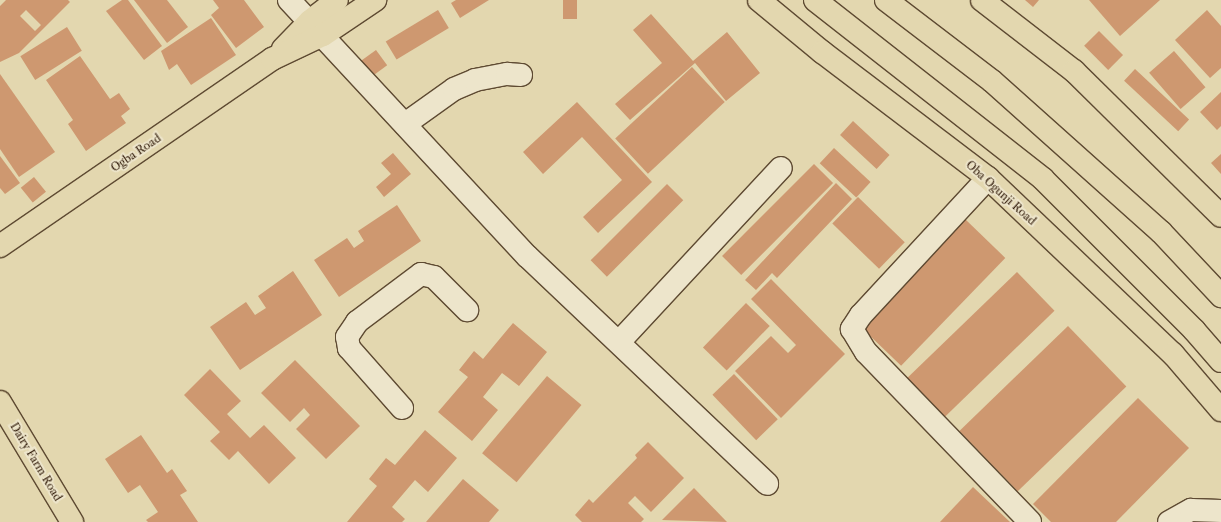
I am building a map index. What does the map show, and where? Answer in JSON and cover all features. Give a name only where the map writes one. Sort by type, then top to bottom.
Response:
[{"type":"main road","name":"Ogba Road","points":[[317,28],[338,0]]},
{"type":"main road","name":"Ogba Road","points":[[0,246],[317,28],[375,0]]},
{"type":"main road","name":"Oba Ogunji Road","points":[[759,0],[822,52],[988,178],[1174,354],[1221,410]]},
{"type":"main road","points":[[815,0],[1044,180],[1194,330],[1221,361]]},
{"type":"main road","points":[[886,0],[998,86],[1161,232],[1221,296]]},
{"type":"main road","points":[[982,0],[1074,71],[1221,216]]},
{"type":"main road","name":"Dairy Farm Road","points":[[0,402],[72,522]]},
{"type":"street","points":[[289,0],[317,28],[527,256],[620,341],[767,484]]},
{"type":"street","points":[[404,124],[454,89],[488,78],[507,74],[521,75]]},
{"type":"street","points":[[620,341],[781,168]]},
{"type":"street","points":[[988,178],[861,315],[852,329],[866,352],[1030,522]]},
{"type":"street","points":[[402,408],[349,348],[347,337],[357,322],[421,274],[434,277],[467,310]]},
{"type":"street","points":[[1169,522],[1191,510],[1221,511]]},
{"type":"building","points":[[6,0],[68,0],[70,2],[19,53],[0,62],[0,6]],"holes":[[[26,10],[41,25],[35,31],[20,16]]]},
{"type":"building","points":[[122,0],[128,0],[162,46],[144,60],[106,11]]},
{"type":"building","points":[[134,0],[167,0],[188,27],[167,43]]},
{"type":"building","points":[[213,0],[244,0],[264,27],[236,48],[211,15],[219,8]]},
{"type":"building","points":[[456,0],[489,0],[460,18],[451,3]]},
{"type":"building","points":[[563,0],[577,0],[577,19],[563,19]]},
{"type":"building","points":[[1025,0],[1039,0],[1033,7]]},
{"type":"building","points":[[1089,0],[1160,0],[1120,36]]},
{"type":"building","points":[[438,10],[449,28],[397,59],[386,41]]},
{"type":"building","points":[[1207,10],[1221,26],[1221,68],[1210,78],[1175,40]]},
{"type":"building","points":[[651,14],[693,61],[727,32],[760,73],[726,101],[695,63],[630,120],[615,104],[662,63],[633,30]]},
{"type":"building","points":[[211,18],[236,55],[191,85],[177,64],[169,70],[161,51]]},
{"type":"building","points":[[67,27],[82,51],[35,80],[20,56]]},
{"type":"building","points":[[1099,31],[1123,55],[1108,70],[1084,46]]},
{"type":"building","points":[[376,50],[387,65],[365,81],[354,66]]},
{"type":"building","points":[[1174,51],[1205,87],[1181,109],[1149,73]]},
{"type":"building","points":[[80,56],[110,99],[119,93],[130,109],[121,116],[126,123],[86,151],[68,124],[73,120],[46,80]]},
{"type":"building","points":[[692,67],[725,102],[648,174],[615,139]]},
{"type":"building","points":[[1135,69],[1189,119],[1178,131],[1124,81]]},
{"type":"building","points":[[0,74],[55,152],[19,177],[0,149]]},
{"type":"building","points":[[1221,92],[1221,126],[1217,130],[1200,112]]},
{"type":"building","points":[[577,102],[652,182],[598,233],[583,217],[622,180],[582,137],[543,174],[523,152]]},
{"type":"building","points":[[853,121],[890,155],[877,169],[840,135]]},
{"type":"building","points":[[834,148],[871,182],[856,197],[820,163]]},
{"type":"building","points":[[393,153],[411,174],[384,197],[376,187],[391,174],[381,163]]},
{"type":"building","points":[[1221,154],[1221,174],[1211,163]]},
{"type":"building","points":[[0,156],[20,183],[5,194],[0,188]]},
{"type":"building","points":[[814,164],[833,183],[741,275],[722,256]]},
{"type":"building","points":[[34,177],[46,192],[33,202],[21,188]]},
{"type":"building","points":[[836,183],[852,199],[777,278],[772,273],[756,290],[745,280]]},
{"type":"building","points":[[667,184],[683,200],[607,277],[591,260]]},
{"type":"building","points":[[858,197],[905,242],[879,269],[832,224]]},
{"type":"building","points":[[397,205],[421,241],[339,297],[314,260],[347,238],[354,248],[364,241],[358,231]]},
{"type":"building","points":[[965,219],[1005,258],[901,366],[861,327]]},
{"type":"building","points":[[293,271],[322,315],[240,370],[210,327],[246,302],[255,315],[266,308],[258,296]]},
{"type":"building","points":[[1017,272],[1055,311],[944,417],[907,378]]},
{"type":"building","points":[[771,279],[845,354],[781,418],[735,371],[771,336],[788,353],[796,345],[751,299]]},
{"type":"building","points":[[746,303],[770,326],[727,371],[703,348]]},
{"type":"building","points":[[513,323],[547,352],[519,386],[502,373],[483,397],[498,410],[472,441],[438,412],[468,377],[459,370],[474,351],[483,359]]},
{"type":"building","points":[[1068,326],[1126,386],[1018,491],[959,431]]},
{"type":"building","points":[[295,360],[360,426],[326,459],[296,429],[310,415],[304,408],[290,422],[261,393]]},
{"type":"building","points":[[210,369],[241,401],[227,414],[250,438],[264,425],[296,458],[269,484],[238,451],[229,460],[210,441],[220,432],[184,395]]},
{"type":"building","points":[[734,374],[778,419],[756,440],[712,395]]},
{"type":"building","points":[[547,376],[581,405],[517,482],[482,453]]},
{"type":"building","points":[[1138,398],[1189,448],[1116,522],[1051,522],[1033,504]]},
{"type":"building","points":[[425,430],[457,458],[428,492],[415,480],[392,507],[405,519],[402,522],[347,522],[377,486],[369,479],[386,458],[395,465]]},
{"type":"building","points":[[141,435],[167,473],[172,469],[187,491],[180,495],[198,522],[148,522],[146,520],[158,512],[140,485],[128,493],[105,459]]},
{"type":"building","points":[[648,442],[684,478],[651,512],[635,496],[628,503],[644,519],[641,522],[582,522],[575,515],[589,499],[593,503],[637,458],[635,455]]},
{"type":"building","points":[[463,479],[499,510],[489,522],[426,522]]},
{"type":"building","points":[[973,487],[1010,522],[940,522]]},
{"type":"building","points":[[694,488],[727,522],[662,520]]}]
